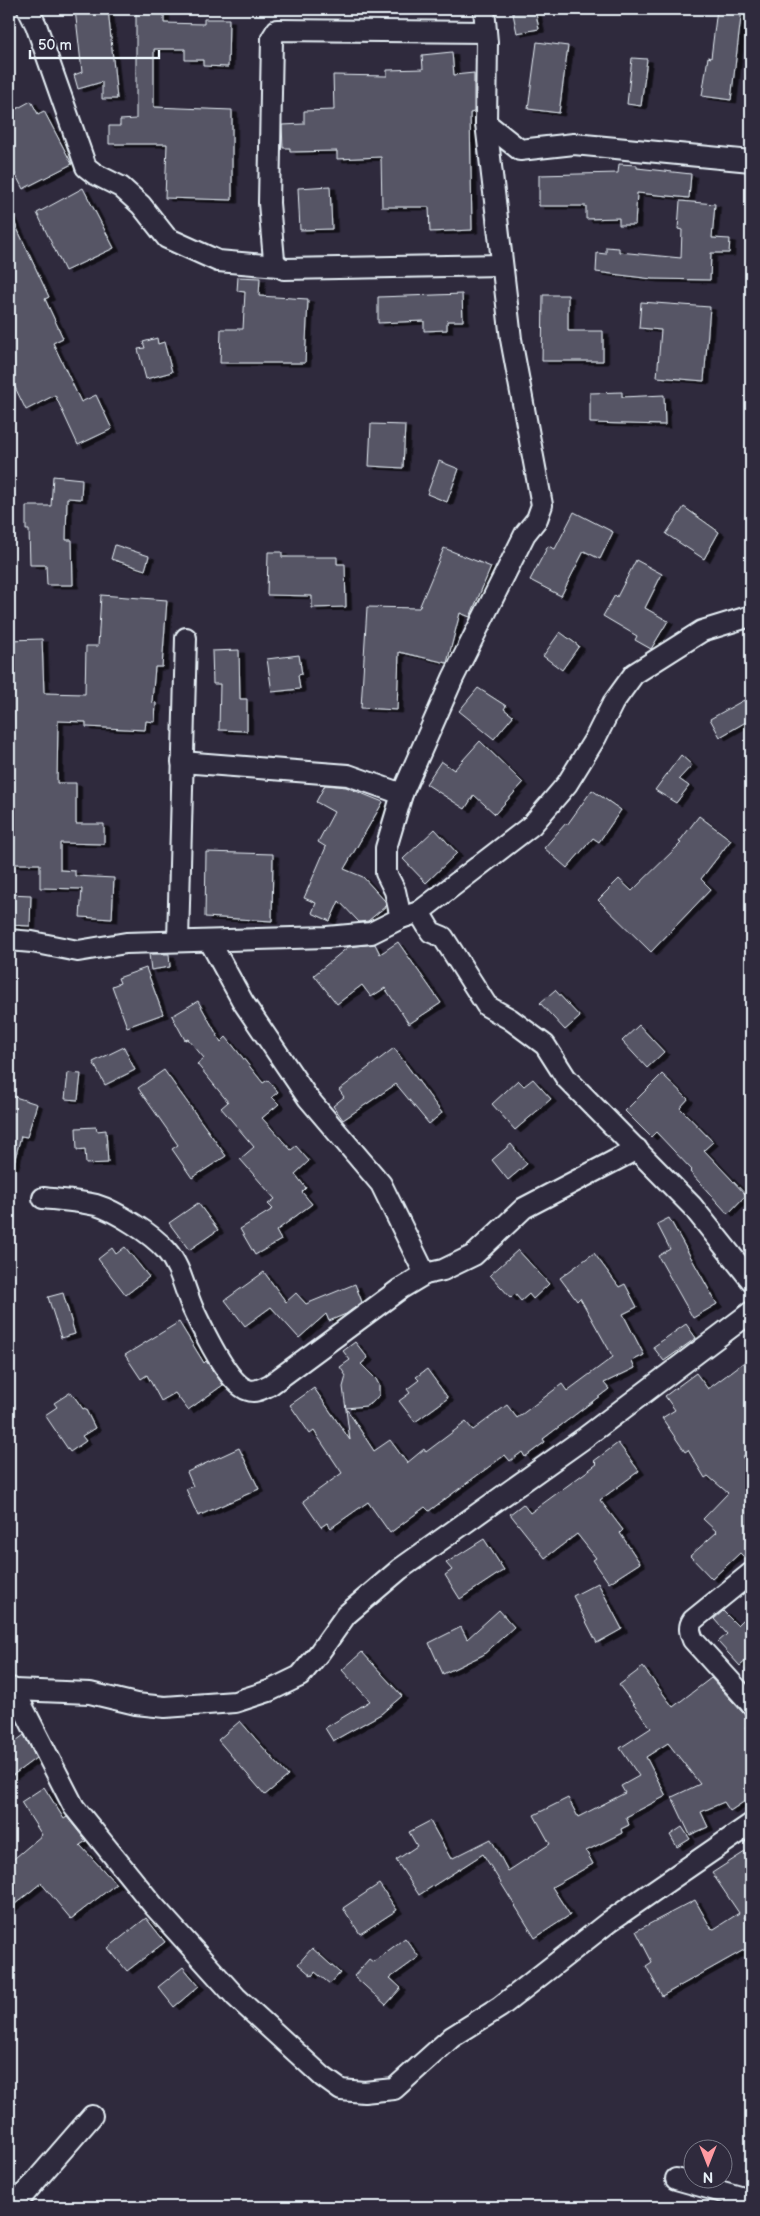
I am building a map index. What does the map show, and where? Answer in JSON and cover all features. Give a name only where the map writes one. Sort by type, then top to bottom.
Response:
[{"type":"street","points":[[28,9],[36,25],[86,167],[95,174],[121,187],[141,205],[167,238],[218,261],[278,266],[284,269],[502,265]]},
{"type":"street","points":[[484,9],[486,32],[486,123],[502,265],[511,339],[542,505],[453,678],[402,794],[386,848],[386,873],[410,915],[443,938],[487,1006],[510,1019],[545,1045],[566,1078],[692,1206],[751,1280]]},
{"type":"street","points":[[278,266],[274,260],[269,203],[272,38],[277,30],[486,32]]},
{"type":"street","points":[[486,123],[520,150],[574,144],[751,161]]},
{"type":"street","points":[[9,940],[32,942],[78,951],[126,943],[210,942],[371,933],[410,915],[532,825],[567,784],[596,737],[613,703],[634,674],[702,630],[751,616]]},
{"type":"street","points":[[178,941],[186,638]]},
{"type":"street","points":[[182,762],[348,775],[402,794]]},
{"type":"street","points":[[210,942],[243,1002],[308,1098],[381,1184],[425,1274]]},
{"type":"street","points":[[43,1198],[97,1206],[132,1223],[166,1250],[179,1270],[193,1309],[226,1369],[237,1383],[248,1390],[257,1391],[270,1385],[400,1289],[425,1274],[443,1270],[474,1255],[524,1208],[636,1149]]},
{"type":"street","points":[[12,1688],[90,1693],[136,1704],[165,1707],[235,1702],[269,1691],[300,1676],[320,1654],[346,1615],[400,1569],[583,1439],[751,1312]]},
{"type":"street","points":[[751,1573],[690,1624],[693,1640],[751,1704]]},
{"type":"street","points":[[12,1688],[74,1808],[152,1905],[236,1997],[323,2077],[341,2090],[364,2092],[394,2089],[452,2036],[500,2008],[610,1921],[751,1824]]},
{"type":"street","points":[[13,2207],[92,2116]]},
{"type":"street","points":[[676,2180],[751,2200]]},
{"type":"building","points":[[75,9],[108,9],[117,99],[102,99],[102,82],[78,89],[74,75],[82,72]]},
{"type":"building","points":[[136,9],[164,9],[164,23],[204,24],[204,19],[229,19],[228,67],[203,66],[203,60],[185,60],[185,49],[154,49],[154,107],[232,110],[232,200],[165,198],[167,144],[109,144],[109,126],[120,126],[120,120],[136,119]]},
{"type":"building","points":[[512,9],[535,9],[539,29],[517,33]]},
{"type":"building","points":[[717,9],[742,9],[731,100],[702,96],[708,57],[711,58]]},
{"type":"building","points":[[537,42],[568,46],[559,113],[528,109]]},
{"type":"building","points":[[452,52],[454,75],[474,73],[474,112],[470,113],[472,230],[430,232],[429,207],[382,207],[381,157],[337,159],[337,151],[290,152],[290,148],[283,148],[282,125],[304,124],[304,111],[334,110],[333,75],[387,76],[387,70],[423,69],[422,55]]},
{"type":"building","points":[[632,58],[647,59],[641,106],[627,104]]},
{"type":"building","points":[[31,101],[38,114],[44,111],[72,164],[23,189],[9,162],[9,113]]},
{"type":"building","points":[[619,164],[691,174],[689,198],[637,193],[635,225],[619,225],[619,218],[586,219],[586,206],[539,206],[539,175],[618,173]]},
{"type":"building","points":[[330,186],[332,229],[300,230],[298,188]]},
{"type":"building","points":[[83,188],[114,248],[65,271],[37,213]]},
{"type":"building","points":[[680,201],[715,204],[712,238],[730,239],[729,253],[711,253],[710,280],[652,279],[596,272],[597,253],[606,254],[606,247],[619,248],[619,252],[681,258],[682,230],[678,229]]},
{"type":"building","points":[[9,211],[49,297],[45,299],[63,338],[53,343],[81,402],[96,395],[112,429],[78,445],[55,395],[26,410],[9,375]]},
{"type":"building","points":[[238,277],[260,278],[259,296],[308,299],[305,363],[220,363],[221,329],[243,329],[245,292],[237,291]]},
{"type":"building","points":[[462,294],[463,321],[447,321],[447,330],[424,331],[424,321],[378,323],[378,297]]},
{"type":"building","points":[[543,295],[568,295],[568,331],[603,331],[603,361],[542,361]]},
{"type":"building","points":[[641,302],[710,307],[704,381],[657,377],[661,330],[639,328]]},
{"type":"building","points":[[157,338],[158,344],[164,342],[172,372],[146,379],[138,349],[145,348],[143,342]]},
{"type":"building","points":[[622,392],[622,397],[664,395],[665,425],[590,423],[590,393]]},
{"type":"building","points":[[371,424],[405,425],[403,468],[369,466]]},
{"type":"building","points":[[439,461],[459,469],[447,502],[427,494]]},
{"type":"building","points":[[53,476],[82,479],[81,499],[67,498],[66,540],[72,540],[73,585],[47,585],[46,565],[30,565],[29,530],[26,530],[26,506],[51,506]]},
{"type":"building","points":[[684,507],[719,532],[704,559],[666,534]]},
{"type":"building","points":[[574,512],[613,532],[600,559],[584,551],[561,596],[530,580],[548,546],[555,549]]},
{"type":"building","points":[[115,545],[149,556],[145,570],[111,559]]},
{"type":"building","points":[[444,548],[491,567],[470,617],[460,613],[447,663],[399,652],[397,710],[361,708],[367,607],[419,608]]},
{"type":"building","points":[[268,552],[282,552],[282,557],[337,557],[337,564],[345,564],[346,607],[312,608],[312,596],[267,595]]},
{"type":"building","points":[[636,560],[662,574],[645,608],[668,621],[651,649],[635,640],[637,636],[603,616],[615,595],[617,597]]},
{"type":"building","points":[[101,595],[167,600],[162,667],[155,667],[152,702],[156,703],[155,722],[146,721],[145,730],[86,727],[86,722],[58,721],[57,783],[76,783],[76,824],[104,824],[104,844],[60,843],[60,870],[75,871],[75,876],[114,878],[112,919],[80,917],[82,889],[40,888],[40,864],[9,864],[9,754],[11,754],[12,719],[9,719],[9,640],[42,639],[44,693],[85,694],[86,646],[98,646]]},
{"type":"building","points":[[560,632],[579,646],[562,670],[543,656]]},
{"type":"building","points":[[239,650],[240,699],[247,699],[247,731],[219,730],[220,684],[213,684],[212,651]]},
{"type":"building","points":[[299,655],[302,674],[298,675],[300,689],[272,692],[267,659]]},
{"type":"building","points":[[478,688],[506,706],[504,709],[513,716],[494,739],[459,711]]},
{"type":"building","points":[[744,700],[751,713],[751,719],[720,737],[710,719]]},
{"type":"building","points":[[480,741],[523,783],[495,814],[474,795],[465,809],[426,784],[441,761],[454,770]]},
{"type":"building","points":[[681,755],[692,765],[679,779],[689,786],[676,803],[655,790]]},
{"type":"building","points":[[325,785],[346,787],[383,802],[344,869],[363,877],[385,901],[386,906],[368,921],[359,922],[339,901],[330,921],[312,913],[316,903],[304,898],[326,847],[318,842],[334,812],[316,802]]},
{"type":"building","points":[[592,790],[621,810],[599,842],[593,838],[567,868],[544,848],[566,823],[567,825]]},
{"type":"building","points":[[699,816],[731,840],[701,879],[711,889],[651,952],[598,900],[619,879],[632,891],[681,843],[679,842]]},
{"type":"building","points":[[435,829],[457,853],[426,883],[403,859]]},
{"type":"building","points":[[206,852],[273,854],[272,921],[205,917]]},
{"type":"building","points":[[9,894],[31,895],[30,926],[9,925]]},
{"type":"building","points":[[398,942],[441,1003],[409,1024],[385,988],[371,997],[362,985],[337,1004],[314,975],[348,947],[375,944],[380,954]]},
{"type":"building","points":[[149,954],[169,954],[170,967],[151,970]]},
{"type":"building","points":[[146,968],[163,1014],[127,1027],[112,986],[120,983],[118,978]]},
{"type":"building","points":[[555,990],[580,1017],[565,1030],[540,1003]]},
{"type":"building","points":[[198,1001],[221,1042],[226,1037],[263,1083],[268,1080],[278,1092],[272,1097],[279,1104],[262,1118],[291,1150],[296,1146],[309,1161],[295,1174],[306,1188],[302,1192],[312,1204],[276,1231],[281,1240],[255,1255],[240,1229],[273,1209],[268,1204],[275,1199],[240,1159],[254,1147],[221,1108],[228,1102],[197,1064],[204,1058],[188,1039],[185,1040],[172,1016]]},
{"type":"building","points":[[639,1025],[664,1052],[647,1068],[622,1041]]},
{"type":"building","points":[[124,1047],[135,1070],[105,1085],[93,1062]]},
{"type":"building","points":[[394,1048],[442,1113],[429,1124],[396,1084],[343,1120],[333,1106],[344,1097],[339,1090]]},
{"type":"building","points":[[164,1070],[226,1156],[192,1178],[172,1149],[178,1145],[138,1088]]},
{"type":"building","points":[[68,1073],[81,1074],[78,1100],[65,1099]]},
{"type":"building","points":[[662,1074],[688,1099],[680,1108],[713,1142],[704,1150],[746,1195],[728,1214],[690,1172],[692,1170],[656,1132],[651,1137],[625,1111]]},
{"type":"building","points":[[533,1079],[551,1099],[515,1130],[492,1104],[518,1080],[524,1086]]},
{"type":"building","points":[[9,1095],[37,1104],[27,1137],[21,1136],[13,1166],[9,1166]]},
{"type":"building","points":[[96,1127],[97,1131],[106,1130],[108,1163],[86,1164],[85,1149],[77,1150],[76,1128]]},
{"type":"building","points":[[511,1144],[527,1164],[508,1180],[492,1160]]},
{"type":"building","points":[[198,1203],[218,1230],[189,1250],[169,1223]]},
{"type":"building","points":[[669,1218],[717,1304],[693,1318],[658,1256],[670,1249],[657,1224]]},
{"type":"building","points":[[125,1247],[149,1277],[126,1295],[98,1259],[112,1248],[116,1254]]},
{"type":"building","points":[[518,1250],[549,1284],[533,1299],[529,1294],[521,1301],[515,1294],[511,1298],[490,1275]]},
{"type":"building","points":[[594,1253],[619,1287],[625,1284],[637,1307],[623,1314],[644,1355],[632,1361],[635,1368],[604,1383],[609,1389],[543,1439],[545,1442],[525,1457],[522,1452],[510,1461],[505,1455],[429,1511],[425,1507],[390,1533],[368,1502],[331,1528],[327,1523],[321,1527],[303,1501],[342,1473],[314,1431],[310,1434],[290,1405],[314,1388],[350,1440],[343,1387],[346,1376],[340,1367],[350,1360],[343,1351],[355,1342],[368,1358],[361,1364],[376,1379],[379,1385],[379,1395],[372,1403],[366,1406],[346,1408],[374,1451],[390,1440],[407,1463],[424,1449],[426,1452],[466,1422],[473,1430],[507,1405],[517,1418],[562,1384],[567,1391],[613,1357],[580,1298],[577,1301],[560,1278]]},
{"type":"building","points":[[264,1272],[286,1302],[296,1293],[306,1304],[355,1284],[362,1302],[346,1314],[329,1321],[326,1314],[299,1338],[271,1307],[245,1326],[225,1300]]},
{"type":"building","points":[[63,1293],[75,1334],[61,1338],[48,1297]]},
{"type":"building","points":[[179,1322],[204,1363],[206,1361],[223,1385],[188,1410],[175,1393],[161,1401],[147,1375],[141,1379],[125,1355]]},
{"type":"building","points":[[686,1324],[696,1338],[664,1361],[653,1347]]},
{"type":"building","points":[[751,1357],[751,1450],[742,1457],[751,1465],[751,1550],[744,1557],[740,1553],[712,1579],[690,1556],[717,1532],[703,1519],[728,1493],[708,1476],[705,1478],[688,1450],[685,1452],[662,1418],[675,1410],[665,1396],[696,1373],[708,1389]]},
{"type":"building","points":[[427,1369],[448,1398],[415,1422],[399,1401],[410,1393],[407,1389],[419,1380],[416,1377]]},
{"type":"building","points":[[71,1392],[83,1409],[85,1408],[95,1428],[82,1436],[86,1441],[70,1452],[45,1415],[57,1407],[54,1403]]},
{"type":"building","points":[[618,1443],[639,1471],[600,1500],[623,1530],[620,1533],[640,1563],[609,1583],[593,1560],[596,1558],[577,1534],[545,1558],[510,1514],[523,1504],[530,1513],[597,1464],[594,1461]]},
{"type":"building","points":[[239,1448],[259,1489],[198,1516],[186,1489],[193,1486],[187,1472]]},
{"type":"building","points":[[484,1539],[504,1570],[460,1599],[445,1575],[452,1570],[446,1563]]},
{"type":"building","points":[[598,1583],[622,1629],[597,1643],[573,1596]]},
{"type":"building","points":[[499,1610],[514,1627],[483,1655],[443,1674],[429,1643],[461,1627],[467,1639]]},
{"type":"building","points":[[723,1611],[737,1625],[743,1619],[751,1627],[751,1656],[740,1666],[718,1642],[727,1634],[714,1619]]},
{"type":"building","points":[[362,1652],[402,1696],[381,1714],[333,1741],[325,1728],[370,1701],[342,1670]]},
{"type":"building","points":[[643,1667],[673,1707],[711,1678],[743,1713],[751,1723],[745,1727],[751,1736],[751,1797],[730,1811],[724,1802],[701,1812],[708,1827],[690,1835],[672,1797],[700,1784],[668,1743],[646,1757],[666,1796],[626,1817],[629,1825],[621,1829],[622,1833],[586,1851],[593,1864],[552,1887],[570,1915],[535,1938],[483,1854],[419,1895],[396,1860],[417,1846],[409,1832],[430,1821],[451,1859],[491,1839],[508,1871],[550,1844],[534,1815],[568,1798],[578,1817],[625,1793],[621,1786],[639,1776],[620,1748],[651,1728],[619,1685]]},
{"type":"building","points":[[240,1721],[288,1776],[265,1795],[218,1740]]},
{"type":"building","points":[[24,1735],[36,1758],[9,1778],[9,1746]]},
{"type":"building","points":[[44,1787],[64,1819],[67,1817],[86,1841],[80,1845],[116,1884],[71,1919],[41,1883],[9,1909],[9,1863],[42,1835],[21,1802]]},
{"type":"building","points":[[682,1827],[690,1839],[677,1847],[670,1835]]},
{"type":"building","points":[[751,1848],[751,1912],[744,1917],[751,1928],[751,1946],[662,1996],[646,1966],[652,1962],[636,1931],[695,1900],[711,1928],[714,1929],[739,1913],[712,1873]]},
{"type":"building","points":[[379,1884],[397,1910],[360,1934],[343,1908]]},
{"type":"building","points":[[146,1918],[165,1942],[127,1971],[108,1948]]},
{"type":"building","points":[[405,1938],[419,1957],[390,1978],[401,1988],[386,2005],[354,1976],[369,1959],[373,1962]]},
{"type":"building","points":[[312,1948],[340,1973],[330,1984],[315,1972],[312,1976],[298,1964]]},
{"type":"building","points":[[183,1967],[199,1986],[174,2007],[158,1987]]}]
